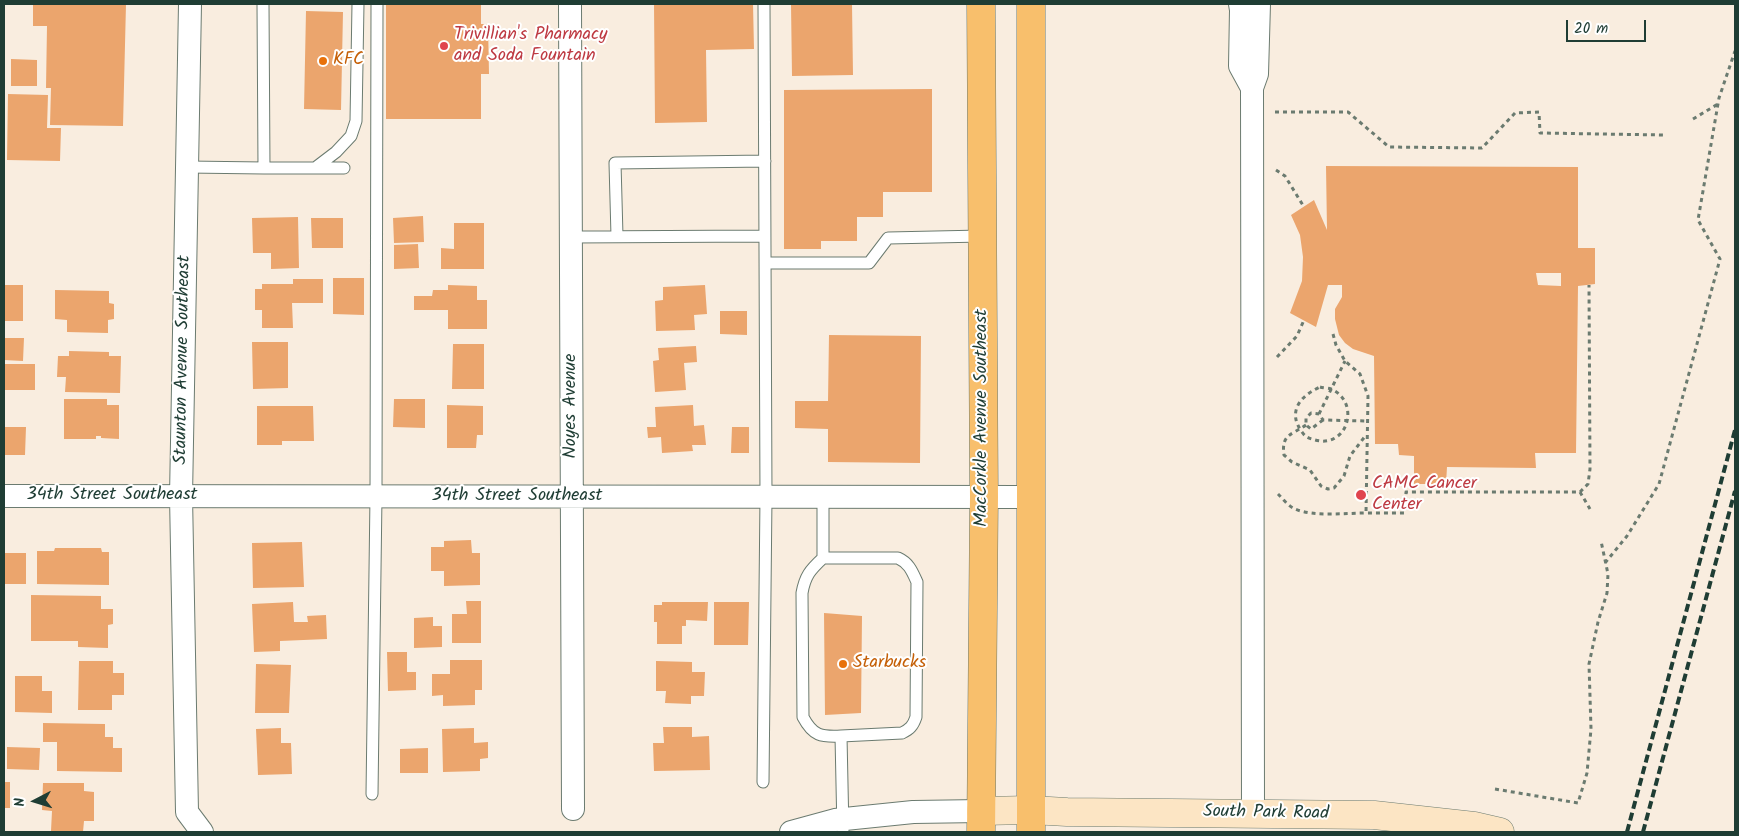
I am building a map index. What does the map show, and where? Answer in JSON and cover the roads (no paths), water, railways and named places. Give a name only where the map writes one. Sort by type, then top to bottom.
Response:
[{"type":"main road","name":"MacCorkle Avenue Southeast","points":[[980,4],[984,497],[981,821]]},
{"type":"main road","points":[[1031,4],[1031,821]]},
{"type":"street","name":"Staunton Avenue Southeast","points":[[190,4],[181,496],[187,812],[202,832]]},
{"type":"street","name":"Noyes Avenue","points":[[570,4],[573,808]]},
{"type":"street","points":[[1240,4],[1240,66],[1252,88]]},
{"type":"street","points":[[1253,814],[1252,88],[1257,74],[1259,4]]},
{"type":"street","name":"34th Street Southeast","points":[[4,496],[1031,497]]},
{"type":"street","points":[[791,832],[835,820],[843,826],[913,812],[981,821]]},
{"type":"street","name":"South Park Road","points":[[981,821],[1031,821],[1067,812],[1374,816],[1474,826],[1500,832]]},
{"type":"lane","points":[[263,4],[264,168]]},
{"type":"lane","points":[[315,168],[336,152],[351,136],[356,121],[358,4]]},
{"type":"lane","points":[[372,794],[376,496],[377,4]]},
{"type":"lane","points":[[763,782],[766,497],[764,4]]},
{"type":"lane","points":[[617,236],[615,163],[765,161]]},
{"type":"lane","points":[[187,167],[344,168]]},
{"type":"lane","points":[[571,237],[764,236]]},
{"type":"lane","points":[[765,263],[869,263],[888,238],[982,236]]},
{"type":"lane","points":[[823,496],[823,558]]},
{"type":"lane","points":[[823,558],[898,558],[906,562],[917,582],[916,717],[914,724],[909,730],[902,733],[841,736],[824,737],[817,735],[807,726],[803,717],[802,593],[804,580],[811,569],[823,558]]},
{"type":"lane","points":[[841,736],[843,826]]},
{"type":"railway","points":[[1627,832],[1735,430]]},
{"type":"railway","points":[[1643,832],[1735,491]]},
{"type":"place","name":"Trivillian's Pharmacy and Soda Fountain","points":[[444,46]]},
{"type":"place","name":"KFC","points":[[323,61]]},
{"type":"place","name":"CAMC Cancer Center","points":[[1361,495]]},
{"type":"place","name":"Starbucks","points":[[843,664]]}]
